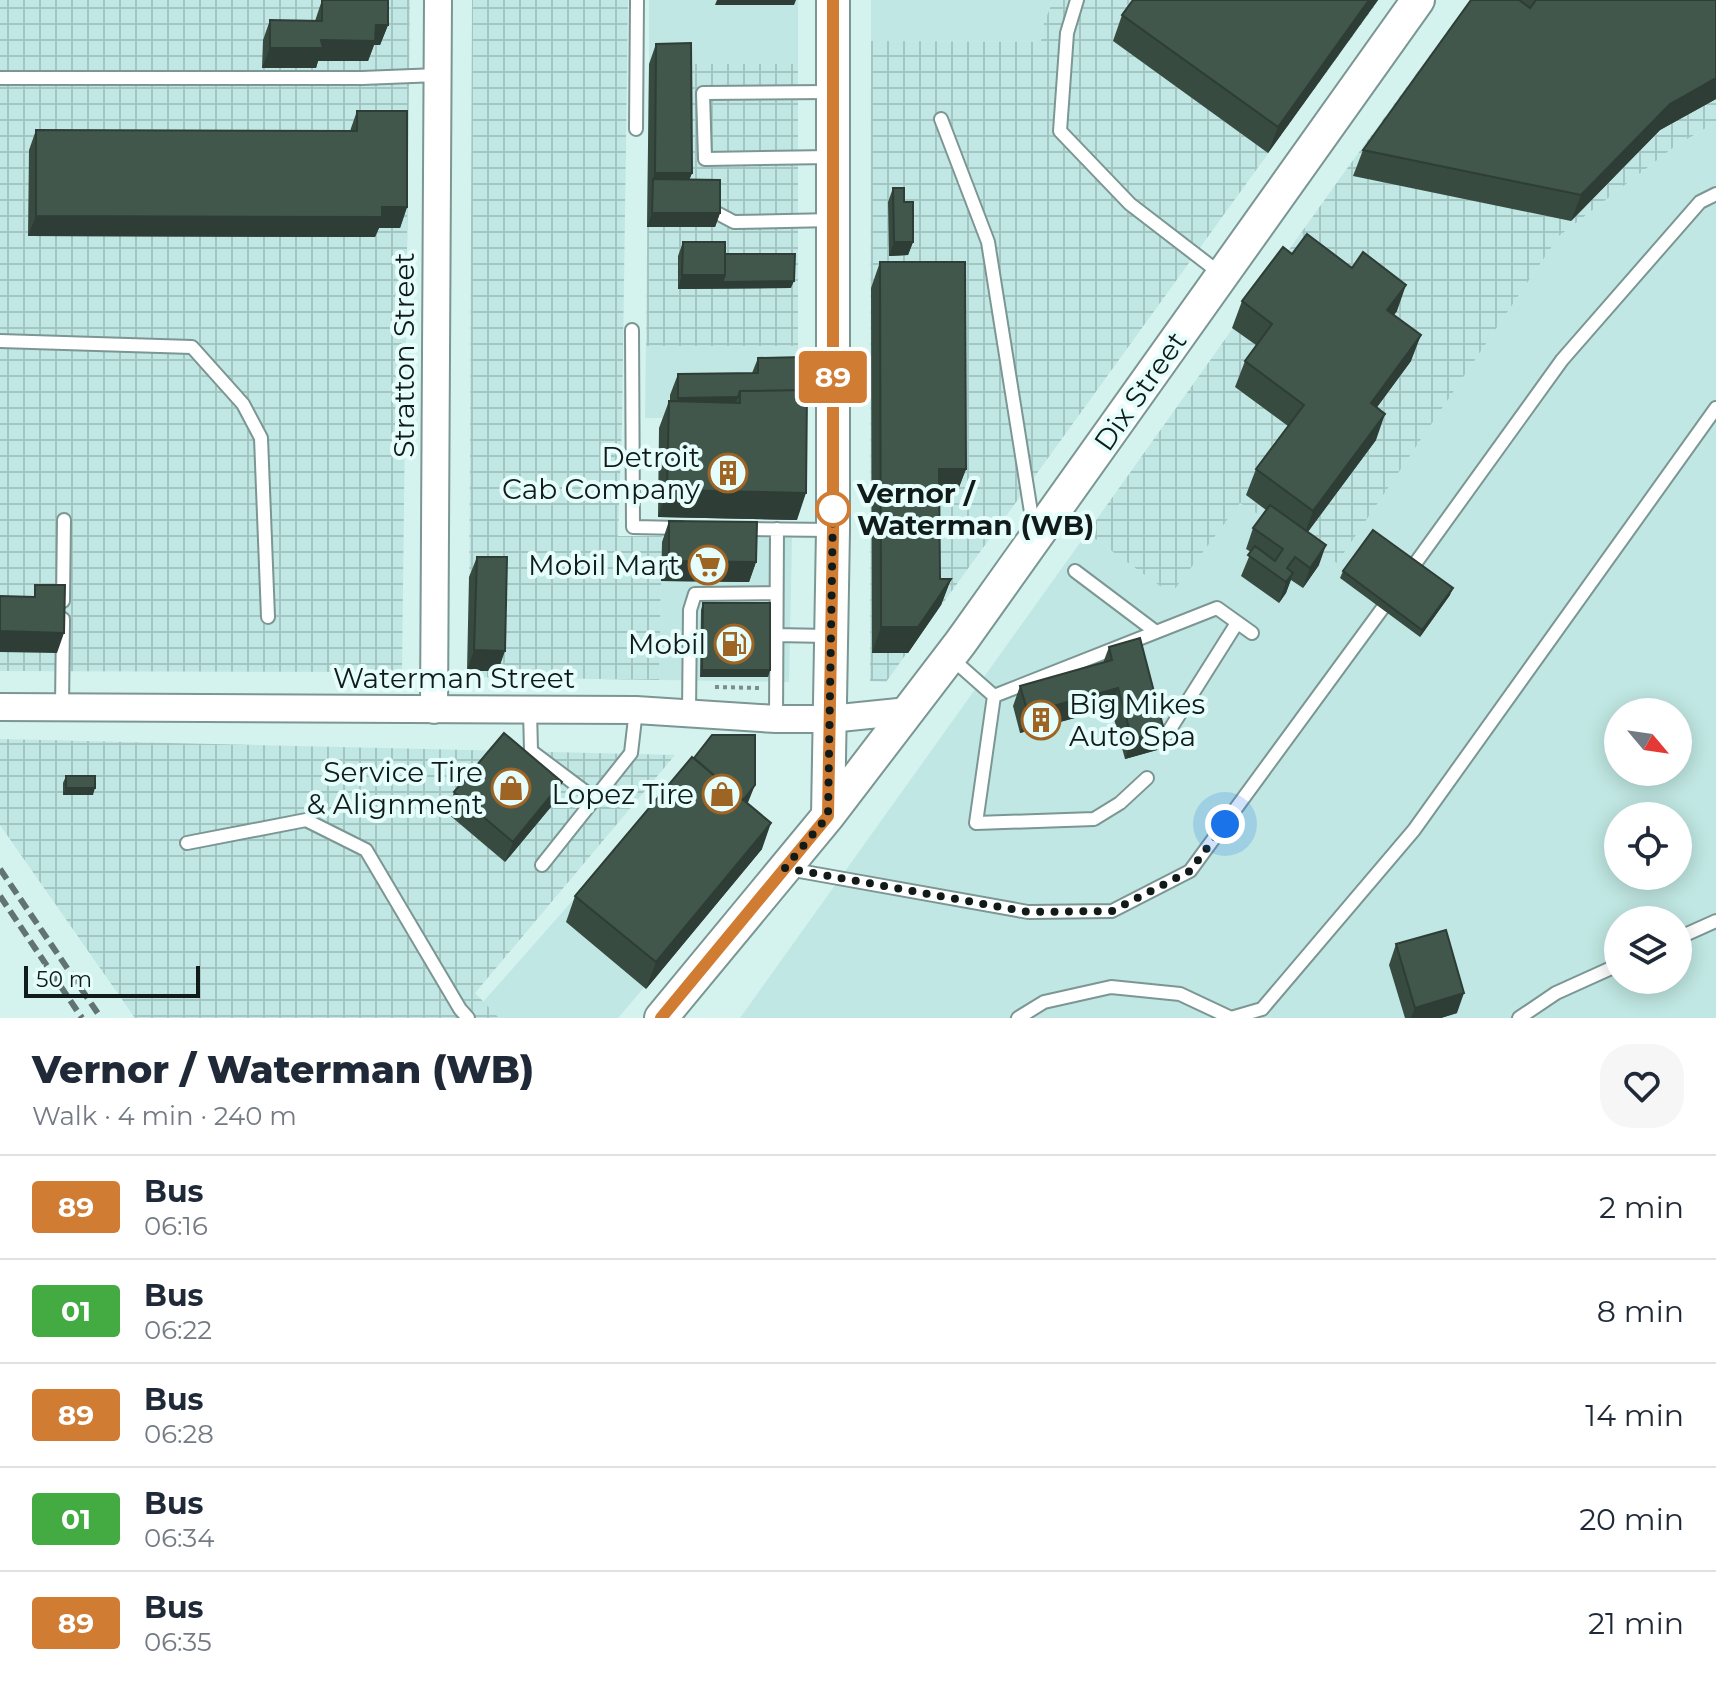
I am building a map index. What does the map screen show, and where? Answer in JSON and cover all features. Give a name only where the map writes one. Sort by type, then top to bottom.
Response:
[{"type":"street","name":"Stratton Street","points":[[434,710],[438,0]]},
{"type":"street","points":[[828,816],[833,530],[833,0]]},
{"type":"street","name":"Dix Street","points":[[661,1018],[828,816],[950,657],[1418,0]]},
{"type":"street","name":"Waterman Street","points":[[0,707],[636,710],[776,719],[830,719],[908,711]]},
{"type":"lane","points":[[636,129],[637,0]]},
{"type":"lane","points":[[1077,0],[1067,33],[1060,131],[1130,204],[1222,275]]},
{"type":"lane","points":[[0,78],[362,78],[438,75]]},
{"type":"lane","points":[[833,92],[703,93],[705,159],[833,157]]},
{"type":"lane","points":[[941,119],[988,242],[1035,538]]},
{"type":"lane","points":[[1412,568],[1562,360],[1700,202],[1716,194]]},
{"type":"lane","points":[[715,212],[734,222],[833,220]]},
{"type":"lane","points":[[632,330],[633,527],[697,528]]},
{"type":"lane","points":[[0,341],[192,347],[243,404],[261,438],[268,617]]},
{"type":"lane","points":[[1018,1018],[1044,1002],[1111,987],[1180,994],[1231,1018],[1262,1009],[1414,830],[1716,408]]},
{"type":"lane","points":[[62,708],[64,520]]},
{"type":"lane","points":[[729,529],[833,530]]},
{"type":"lane","points":[[776,719],[777,529]]},
{"type":"lane","points":[[1075,571],[1156,632]]},
{"type":"lane","points":[[689,714],[690,610],[695,594],[776,593]]},
{"type":"lane","points":[[994,696],[1217,608],[1252,633]]},
{"type":"lane","points":[[785,868],[1028,912],[1112,911],[1190,871],[1382,609]]},
{"type":"lane","points":[[1167,734],[1237,623]]},
{"type":"lane","points":[[775,635],[831,636]]},
{"type":"lane","points":[[950,657],[994,696]]},
{"type":"lane","points":[[994,696],[976,823],[1094,819],[1120,803],[1147,778]]},
{"type":"lane","points":[[530,710],[531,751],[595,799]]},
{"type":"lane","points":[[542,865],[631,753],[636,710]]},
{"type":"lane","points":[[187,843],[306,820],[366,850],[468,1018]]},
{"type":"lane","points":[[1692,932],[1716,921]]},
{"type":"lane","points":[[1519,1018],[1556,993],[1604,971]]},
{"type":"path","points":[[715,687],[762,688]]},
{"type":"shaded area","points":[[0,0],[410,0],[402,672],[0,671]]},
{"type":"shaded area","points":[[472,0],[628,0],[618,536],[662,536],[659,680],[469,677]]},
{"type":"shaded area","points":[[649,0],[798,0],[798,64],[649,64]]},
{"type":"shaded area","points":[[871,0],[1053,0],[1043,26],[1041,42],[871,41]]},
{"type":"shaded area","points":[[1053,0],[1379,0],[886,682],[870,681],[871,41],[1041,42],[1043,26]]},
{"type":"shaded area","points":[[1470,0],[1716,0],[1716,122],[1674,147],[1559,236],[1337,563],[1240,503],[1171,594],[1087,533]]},
{"type":"shaded area","points":[[649,64],[798,64],[798,346],[646,346]]},
{"type":"shaded area","points":[[1716,122],[1716,1018],[740,1018],[1087,533],[1170,593],[1240,502],[1337,562],[1559,236],[1674,147]]},
{"type":"shaded area","points":[[646,346],[798,346],[799,418],[645,418]]},
{"type":"shaded area","points":[[662,536],[792,538],[789,682],[659,680]]},
{"type":"shaded area","points":[[0,739],[675,755],[475,993],[499,1018],[135,1018],[0,825]]},
{"type":"shaded area","points":[[678,781],[762,849],[618,1018],[499,1018],[483,1002]]},
{"type":"building","points":[[322,0],[388,0],[388,25],[376,25],[375,41],[321,40],[323,48],[270,48],[270,20],[322,21]]},
{"type":"building","points":[[1133,0],[1369,0],[1278,127],[1122,15]]},
{"type":"building","points":[[1471,0],[1519,0],[1530,8],[1536,0],[1716,0],[1716,78],[1670,104],[1581,195],[1363,150]]},
{"type":"building","points":[[691,43],[692,173],[655,173],[656,44]]},
{"type":"building","points":[[357,111],[407,111],[407,207],[382,207],[382,217],[36,216],[36,130],[357,131]]},
{"type":"building","points":[[653,179],[720,180],[720,213],[652,213]]},
{"type":"building","points":[[893,188],[904,188],[904,202],[913,202],[913,242],[894,242]]},
{"type":"building","points":[[1307,234],[1352,268],[1363,252],[1406,285],[1387,310],[1421,335],[1371,403],[1385,414],[1313,511],[1256,469],[1304,405],[1245,361],[1272,324],[1242,301],[1283,247],[1292,254]]},
{"type":"building","points":[[683,242],[725,242],[725,275],[682,275]]},
{"type":"building","points":[[725,254],[795,254],[794,281],[722,282]]},
{"type":"building","points":[[880,262],[965,262],[966,469],[939,469],[940,579],[951,579],[918,627],[881,627]]},
{"type":"building","points":[[804,357],[805,390],[740,391],[738,397],[678,398],[678,374],[758,373],[758,358]]},
{"type":"building","name":"Detroit Cab Company","points":[[807,390],[806,493],[667,490],[669,401],[740,403],[740,391]]},
{"type":"building","points":[[1270,505],[1326,545],[1310,568],[1295,557],[1287,568],[1293,573],[1286,582],[1248,555],[1255,546],[1275,561],[1283,549],[1253,528]]},
{"type":"building","points":[[669,521],[757,522],[756,562],[669,561]]},
{"type":"building","points":[[1373,530],[1453,588],[1422,630],[1343,571]]},
{"type":"building","points":[[477,557],[507,557],[505,651],[474,650]]},
{"type":"building","points":[[35,585],[65,585],[64,633],[0,631],[0,596],[35,597]]},
{"type":"building","points":[[703,603],[770,603],[770,670],[702,670]]},
{"type":"building","points":[[1140,638],[1164,730],[1132,739],[1118,688],[1028,713],[1020,686],[1112,660],[1109,647]]},
{"type":"building","points":[[504,733],[562,782],[513,842],[454,792]]},
{"type":"building","points":[[712,735],[755,735],[755,785],[743,800],[694,758]]},
{"type":"building","points":[[692,757],[771,823],[656,962],[575,896]]},
{"type":"building","points":[[66,776],[95,776],[95,788],[66,788]]},
{"type":"building","points":[[1446,930],[1464,993],[1415,1008],[1396,944]]},
{"type":"railway","points":[[0,869],[101,1018]]},
{"type":"railway","points":[[0,896],[82,1018]]},
{"type":"bus line","name":"89","points":[[661,1018],[828,816],[833,530],[833,0]]},
{"type":"place","name":"Detroit Cab Company","points":[[728,473]]},
{"type":"place","name":"Vernor / Waterman (WB)","points":[[833,509]]},
{"type":"place","name":"Mobil Mart","points":[[708,565]]},
{"type":"place","name":"Mobil","points":[[734,644]]},
{"type":"place","name":"Big Mikes Auto Spa","points":[[1041,720]]},
{"type":"place","name":"Service Tire & Alignment","points":[[511,788]]},
{"type":"place","name":"Lopez Tire","points":[[722,794]]},
{"type":"route","points":[[833,509],[828,816],[785,868],[1028,912],[1112,911],[1190,871],[1225,824]]}]
